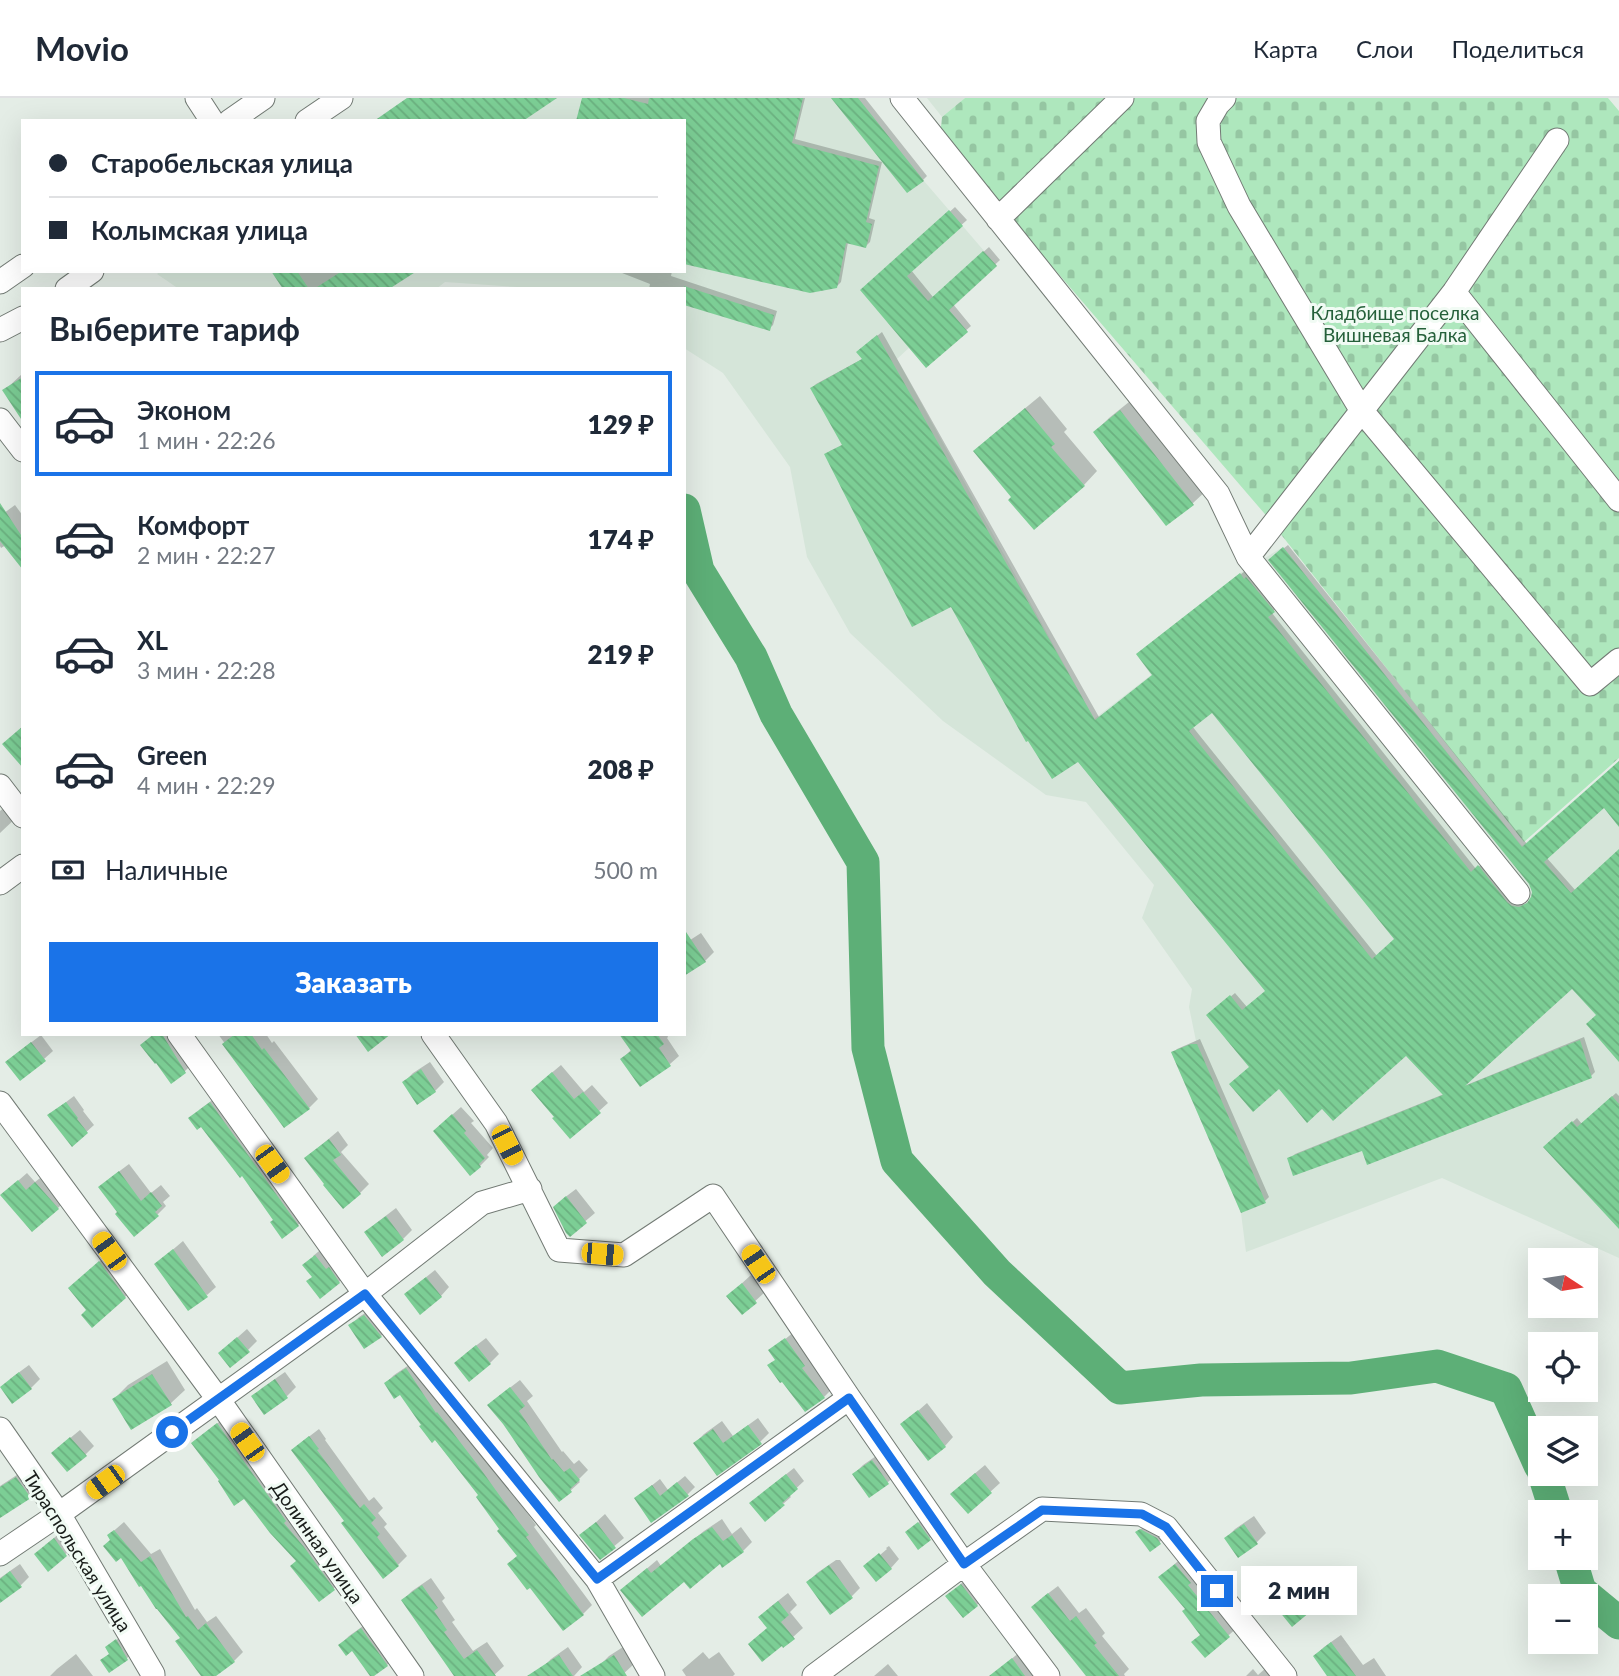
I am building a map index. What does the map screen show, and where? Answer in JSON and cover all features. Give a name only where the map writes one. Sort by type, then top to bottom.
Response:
[{"type":"street","points":[[197,98],[211,119]]},
{"type":"street","points":[[233,119],[263,98]]},
{"type":"street","points":[[310,119],[341,98]]},
{"type":"street","points":[[902,98],[1218,494],[1248,557],[1518,893]]},
{"type":"street","points":[[998,219],[1122,98]]},
{"type":"street","points":[[1224,98],[1208,121],[1209,142],[1239,206],[1362,411],[1590,684],[1619,660]]},
{"type":"street","points":[[1248,557],[1454,292],[1558,140]]},
{"type":"street","points":[[0,282],[21,267]]},
{"type":"street","points":[[69,287],[89,273]]},
{"type":"street","points":[[1454,292],[1619,500]]},
{"type":"street","points":[[0,330],[21,319]]},
{"type":"street","points":[[0,420],[21,447]]},
{"type":"street","points":[[0,786],[21,814]]},
{"type":"street","points":[[0,883],[21,867]]},
{"type":"street","points":[[180,1036],[365,1294],[597,1579],[653,1676]]},
{"type":"street","points":[[434,1036],[496,1123],[559,1250],[624,1255],[713,1196],[964,1564],[1048,1676]]},
{"type":"street","name":"Долинная улица","points":[[0,1103],[218,1399],[412,1676]]},
{"type":"street","points":[[0,1554],[60,1514],[365,1294],[482,1203],[530,1189]]},
{"type":"street","points":[[597,1579],[849,1398]]},
{"type":"street","name":"Тираспольская улица","points":[[0,1429],[60,1514],[153,1676]]},
{"type":"street","points":[[814,1676],[964,1564],[1042,1510],[1142,1514],[1166,1527],[1285,1676]]},
{"type":"shaded area","points":[[407,98],[858,98],[997,266],[897,359],[1094,719],[1151,675],[1136,654],[1240,573],[1283,547],[1522,846],[1619,761],[1619,1258],[1442,1178],[1246,1252],[1241,1213],[1171,1052],[1196,1041],[1189,1007],[1192,989],[1142,918],[1154,885],[1086,802],[1046,795],[943,721],[850,633],[807,557],[790,467],[723,373],[686,349],[686,287],[517,287],[445,282],[439,287],[176,287],[157,274],[686,273],[686,119],[377,119]]},
{"type":"shaded area","points":[[927,98],[965,98],[942,117]]},
{"type":"green space","name":"Кладбище поселка Вишневая Балка","points":[[965,98],[1608,98],[1619,111],[1619,758],[1524,842],[1264,513],[940,136],[942,117]]},
{"type":"building","points":[[407,98],[557,98],[526,119],[377,119]]},
{"type":"building","points":[[582,98],[624,98],[648,104],[649,98],[803,98],[792,143],[879,166],[866,222],[872,224],[866,248],[846,243],[837,288],[810,293],[686,264],[686,119],[577,119]]},
{"type":"building","points":[[831,98],[858,98],[924,181],[907,193]]},
{"type":"building","points":[[949,210],[963,226],[907,276],[928,301],[983,251],[997,266],[949,310],[968,332],[926,368],[860,290]]},
{"type":"building","points":[[272,273],[298,273],[308,287],[282,287]]},
{"type":"building","points":[[339,273],[414,273],[392,287],[317,287]]},
{"type":"building","points":[[684,287],[774,315],[770,331],[686,306]]},
{"type":"building","points":[[877,335],[1095,720],[1152,675],[1136,654],[1240,573],[1275,612],[1268,617],[1471,872],[1478,865],[1512,906],[1519,907],[1527,903],[1532,892],[1529,884],[1268,560],[1283,547],[1522,847],[1619,761],[1619,827],[1604,808],[1544,862],[1571,893],[1619,849],[1619,1062],[1586,1024],[1596,1015],[1572,989],[1465,1086],[1580,1040],[1592,1078],[1367,1165],[1362,1151],[1293,1176],[1287,1158],[1443,1095],[1406,1056],[1333,1121],[1322,1109],[1307,1123],[1279,1089],[1253,1112],[1229,1084],[1249,1067],[1206,1015],[1230,995],[1242,1010],[1265,991],[1078,762],[1052,779],[1028,741],[1026,742],[951,607],[912,627],[824,454],[842,445],[810,388],[862,359],[856,352]],"holes":[[[1212,713],[1394,939],[1372,959],[1189,731]]]},
{"type":"building","points":[[21,378],[21,419],[2,390]]},
{"type":"building","points":[[1025,408],[1055,444],[1051,447],[1085,486],[1034,530],[1008,500],[1011,497],[973,451]]},
{"type":"building","points":[[1120,410],[1194,505],[1166,526],[1093,432]]},
{"type":"building","points":[[0,503],[21,535],[21,567],[0,541]]},
{"type":"building","points":[[21,728],[21,766],[2,744]]},
{"type":"building","points":[[686,932],[706,962],[686,975]]},
{"type":"building","points":[[151,1036],[163,1036],[186,1073],[171,1084],[140,1045]]},
{"type":"building","points":[[232,1036],[252,1036],[310,1109],[284,1128],[222,1044]]},
{"type":"building","points":[[356,1036],[388,1036],[368,1052]]},
{"type":"building","points":[[620,1036],[658,1036],[664,1044],[659,1048],[671,1066],[640,1087],[620,1059],[631,1051]]},
{"type":"building","points":[[31,1042],[46,1061],[20,1081],[5,1062]]},
{"type":"building","points":[[1197,1044],[1266,1203],[1241,1213],[1171,1052]]},
{"type":"building","points":[[421,1069],[436,1092],[417,1105],[402,1082]]},
{"type":"building","points":[[552,1072],[574,1099],[583,1092],[601,1113],[570,1139],[531,1090]]},
{"type":"building","points":[[1612,1096],[1619,1104],[1619,1229],[1543,1147],[1572,1121],[1577,1127]]},
{"type":"building","points":[[66,1102],[88,1133],[72,1147],[47,1115]]},
{"type":"building","points":[[210,1102],[299,1226],[282,1239],[270,1222],[273,1220],[242,1176],[240,1178],[201,1127],[197,1130],[188,1118]]},
{"type":"building","points":[[452,1114],[485,1158],[479,1164],[481,1167],[470,1176],[433,1131]]},
{"type":"building","points":[[329,1139],[341,1155],[333,1160],[361,1194],[343,1209],[304,1158]]},
{"type":"building","points":[[119,1171],[141,1201],[151,1192],[162,1206],[155,1212],[159,1216],[134,1237],[98,1187]]},
{"type":"building","points":[[18,1180],[26,1190],[35,1182],[59,1209],[32,1232],[0,1195]]},
{"type":"building","points":[[566,1196],[587,1223],[570,1237],[553,1207]]},
{"type":"building","points":[[386,1216],[404,1240],[382,1257],[364,1232]]},
{"type":"building","points":[[173,1249],[208,1297],[188,1311],[154,1264]]},
{"type":"building","points":[[315,1255],[326,1269],[329,1267],[340,1283],[320,1299],[306,1281],[312,1277],[302,1265]]},
{"type":"building","points":[[99,1261],[126,1298],[92,1328],[81,1315],[86,1310],[68,1288]]},
{"type":"building","points":[[426,1277],[442,1297],[420,1315],[404,1294]]},
{"type":"building","points":[[742,1283],[757,1303],[742,1315],[726,1296]]},
{"type":"building","points":[[364,1315],[382,1337],[364,1349],[348,1325]]},
{"type":"building","points":[[237,1337],[250,1352],[230,1368],[218,1353]]},
{"type":"building","points":[[785,1338],[805,1366],[802,1368],[825,1398],[805,1412],[767,1365],[775,1360],[768,1350]]},
{"type":"building","points":[[476,1345],[491,1364],[469,1382],[454,1363]]},
{"type":"building","points":[[406,1368],[436,1413],[529,1535],[526,1537],[584,1615],[563,1631],[530,1588],[527,1590],[507,1564],[517,1556],[497,1531],[499,1529],[476,1497],[478,1495],[435,1440],[432,1443],[400,1395],[394,1399],[384,1383]]},
{"type":"building","points":[[19,1372],[32,1389],[12,1404],[0,1387]]},
{"type":"building","points":[[152,1374],[172,1405],[131,1430],[112,1399]]},
{"type":"building","points":[[275,1379],[288,1398],[264,1415],[251,1396]]},
{"type":"building","points":[[510,1387],[525,1406],[519,1411],[552,1460],[564,1472],[570,1468],[580,1480],[570,1489],[572,1492],[559,1502],[487,1405]]},
{"type":"building","points":[[918,1410],[946,1447],[928,1461],[900,1424]]},
{"type":"building","points":[[217,1423],[286,1521],[284,1523],[335,1590],[319,1602],[290,1566],[296,1561],[244,1499],[234,1506],[219,1480],[191,1443]]},
{"type":"building","points":[[748,1425],[762,1444],[717,1476],[693,1443],[713,1429],[723,1443]]},
{"type":"building","points":[[309,1436],[360,1508],[364,1504],[376,1518],[371,1523],[380,1534],[377,1537],[399,1566],[383,1579],[291,1450]]},
{"type":"building","points":[[70,1437],[87,1456],[67,1472],[51,1453]]},
{"type":"building","points":[[872,1460],[889,1484],[869,1498],[852,1474]]},
{"type":"building","points":[[975,1473],[992,1493],[968,1514],[950,1494]]},
{"type":"building","points":[[786,1474],[798,1489],[782,1503],[785,1505],[765,1522],[749,1503]]},
{"type":"building","points":[[16,1477],[31,1498],[0,1518],[0,1487]]},
{"type":"building","points":[[677,1482],[689,1496],[651,1523],[634,1498],[652,1485],[660,1496]]},
{"type":"building","points":[[596,1522],[616,1548],[600,1560],[579,1535]]},
{"type":"building","points":[[918,1522],[931,1540],[918,1550],[905,1532]]},
{"type":"building","points":[[1244,1524],[1258,1544],[1238,1558],[1224,1538]]},
{"type":"building","points":[[712,1527],[723,1541],[732,1535],[744,1552],[722,1568],[720,1564],[690,1589],[684,1582],[642,1617],[620,1590],[647,1568],[651,1573]]},
{"type":"building","points":[[1140,1529],[1157,1538],[1161,1544],[1150,1552],[1135,1532]]},
{"type":"building","points":[[114,1530],[141,1562],[150,1556],[186,1617],[188,1616],[198,1630],[206,1623],[235,1662],[216,1676],[201,1676],[175,1641],[180,1638],[141,1586],[139,1587],[121,1558],[116,1562],[103,1546],[110,1540],[107,1535]]},
{"type":"building","points":[[54,1538],[67,1556],[48,1572],[34,1554]]},
{"type":"building","points":[[879,1553],[892,1569],[876,1582],[863,1566]]},
{"type":"building","points":[[1175,1564],[1191,1583],[1188,1585],[1230,1637],[1205,1658],[1191,1642],[1200,1635],[1182,1611],[1185,1609],[1158,1577]]},
{"type":"building","points":[[829,1565],[853,1598],[830,1615],[806,1582]]},
{"type":"building","points":[[10,1571],[22,1587],[0,1603],[0,1579]]},
{"type":"building","points":[[961,1584],[978,1606],[963,1618],[945,1596]]},
{"type":"building","points":[[422,1585],[438,1608],[434,1611],[447,1630],[444,1632],[464,1659],[477,1650],[496,1676],[454,1676],[401,1600]]},
{"type":"building","points":[[1292,1590],[1310,1612],[1292,1627],[1274,1605]]},
{"type":"building","points":[[1048,1593],[1070,1621],[1076,1616],[1097,1643],[1094,1645],[1119,1676],[1086,1676],[1031,1607]]},
{"type":"building","points":[[778,1601],[789,1615],[781,1622],[795,1639],[762,1662],[748,1644],[767,1628],[758,1617]]},
{"type":"building","points":[[361,1628],[388,1666],[374,1676],[370,1676],[352,1651],[346,1656],[338,1645]]},
{"type":"building","points":[[116,1639],[128,1660],[109,1673],[100,1660],[109,1654],[105,1647]]},
{"type":"building","points":[[1331,1642],[1356,1676],[1327,1676],[1313,1656]]},
{"type":"building","points":[[559,1655],[573,1676],[527,1676]]},
{"type":"building","points":[[614,1655],[627,1676],[580,1676]]},
{"type":"building","points":[[1012,1658],[1025,1676],[989,1676]]},
{"type":"waterway","points":[[686,519],[698,571],[751,657],[776,714],[863,862],[868,1048],[897,1161],[997,1273],[1120,1388],[1201,1380],[1351,1378],[1437,1366],[1506,1389],[1528,1438]]},
{"type":"waterway","points":[[1548,1486],[1552,1500]]},
{"type":"waterway","points":[[1574,1570],[1580,1591],[1619,1623]]},
{"type":"route","points":[[172,1432],[365,1294],[597,1579],[849,1398],[964,1564],[1042,1510],[1142,1514],[1166,1527],[1217,1591]]}]
